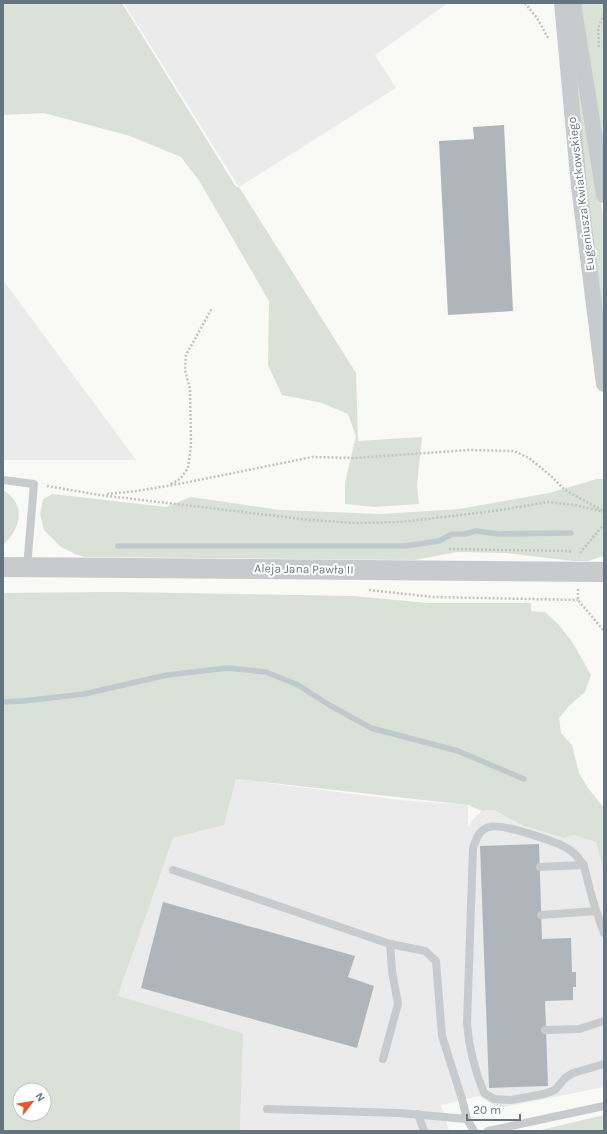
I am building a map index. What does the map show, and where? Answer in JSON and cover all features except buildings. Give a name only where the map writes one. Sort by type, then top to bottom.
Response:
[{"type":"street","name":"Eugeniusza Kwiatkowskiego","points":[[562,3],[579,186],[604,384]]},
{"type":"street","name":"Eugeniusza Kwiatkowskiego","points":[[573,3],[604,195]]},
{"type":"street","name":"Aleja Jana Pawła II","points":[[3,566],[604,572]]},
{"type":"lane","points":[[3,480],[34,484],[27,567]]},
{"type":"lane","points":[[604,933],[596,911],[584,865],[569,849],[556,843],[507,828],[490,827],[484,829],[477,836],[473,848],[467,1009],[469,1042],[472,1060],[484,1093],[494,1099],[511,1100],[550,1093],[555,1090],[565,1078],[573,1073],[604,1064]]},
{"type":"lane","points":[[540,867],[584,865]]},
{"type":"lane","points":[[173,870],[390,944],[424,951],[436,961],[442,1036],[467,1119],[474,1131]]},
{"type":"lane","points":[[541,915],[596,911]]},
{"type":"lane","points":[[383,1059],[398,1004],[392,971],[390,944]]},
{"type":"lane","points":[[546,1030],[579,1029],[604,1021]]},
{"type":"lane","points":[[488,1131],[604,1106]]},
{"type":"lane","points":[[266,1109],[418,1114],[467,1119]]},
{"type":"lane","points":[[418,1114],[424,1131]]},
{"type":"path","points":[[600,52],[598,29],[604,13]]},
{"type":"path","points":[[169,486],[180,479],[188,468],[191,445],[190,390],[185,370],[186,355],[212,308]]},
{"type":"path","points":[[100,494],[169,486],[312,457],[355,458],[469,450],[514,451],[529,458],[565,490],[604,511]]},
{"type":"path","points":[[34,484],[100,494],[310,520],[356,523],[401,522],[494,511],[548,502],[575,505],[604,511]]},
{"type":"path","points":[[448,549],[567,550],[578,555],[604,524]]},
{"type":"path","points":[[368,590],[433,597],[578,600],[604,631]]},
{"type":"shaded area","points":[[3,3],[122,3],[236,187],[239,187],[356,373],[358,441],[422,437],[417,485],[419,504],[375,507],[345,504],[345,483],[356,436],[348,414],[322,403],[282,395],[268,365],[269,301],[200,182],[181,157],[130,136],[44,113],[3,115]]},
{"type":"shaded area","points":[[124,3],[448,3],[375,55],[396,88],[239,187]]},
{"type":"shaded area","points":[[578,3],[604,3],[604,157]]},
{"type":"shaded area","points":[[568,4],[604,222],[604,335],[581,153]]},
{"type":"shaded area","points":[[3,280],[136,460],[3,460]]},
{"type":"shaded area","points":[[597,479],[604,479],[604,556],[588,561],[573,561],[505,553],[458,552],[414,560],[85,557],[61,547],[44,530],[40,514],[43,499],[53,494],[166,507],[191,497],[280,510],[381,514],[459,509],[549,493]]},
{"type":"shaded area","points":[[3,490],[11,496],[16,503],[19,517],[14,531],[3,545]]},
{"type":"shaded area","points":[[116,592],[353,596],[428,603],[531,603],[531,611],[545,612],[558,624],[573,643],[591,675],[585,692],[570,705],[559,718],[561,733],[572,745],[579,773],[588,788],[604,808],[604,872],[596,842],[573,835],[564,838],[524,826],[494,810],[482,811],[468,805],[236,779],[224,825],[173,838],[118,996],[243,1033],[240,1131],[3,1131],[3,593]]},
{"type":"shaded area","points":[[236,779],[400,800],[468,805],[468,828],[471,822],[482,811],[494,810],[524,826],[564,838],[573,835],[596,842],[604,872],[604,1087],[499,1108],[479,1096],[441,1105],[449,1131],[240,1131],[243,1033],[118,997],[173,838],[224,825]]},
{"type":"shaded area","points":[[604,1115],[604,1131],[537,1131]]},
{"type":"waterway","points":[[118,546],[405,546],[439,541],[452,534],[465,534],[476,531],[499,534],[571,533]]},
{"type":"waterway","points":[[3,702],[84,694],[167,675],[228,668],[266,672],[298,685],[331,706],[371,728],[458,751],[524,779]]}]
